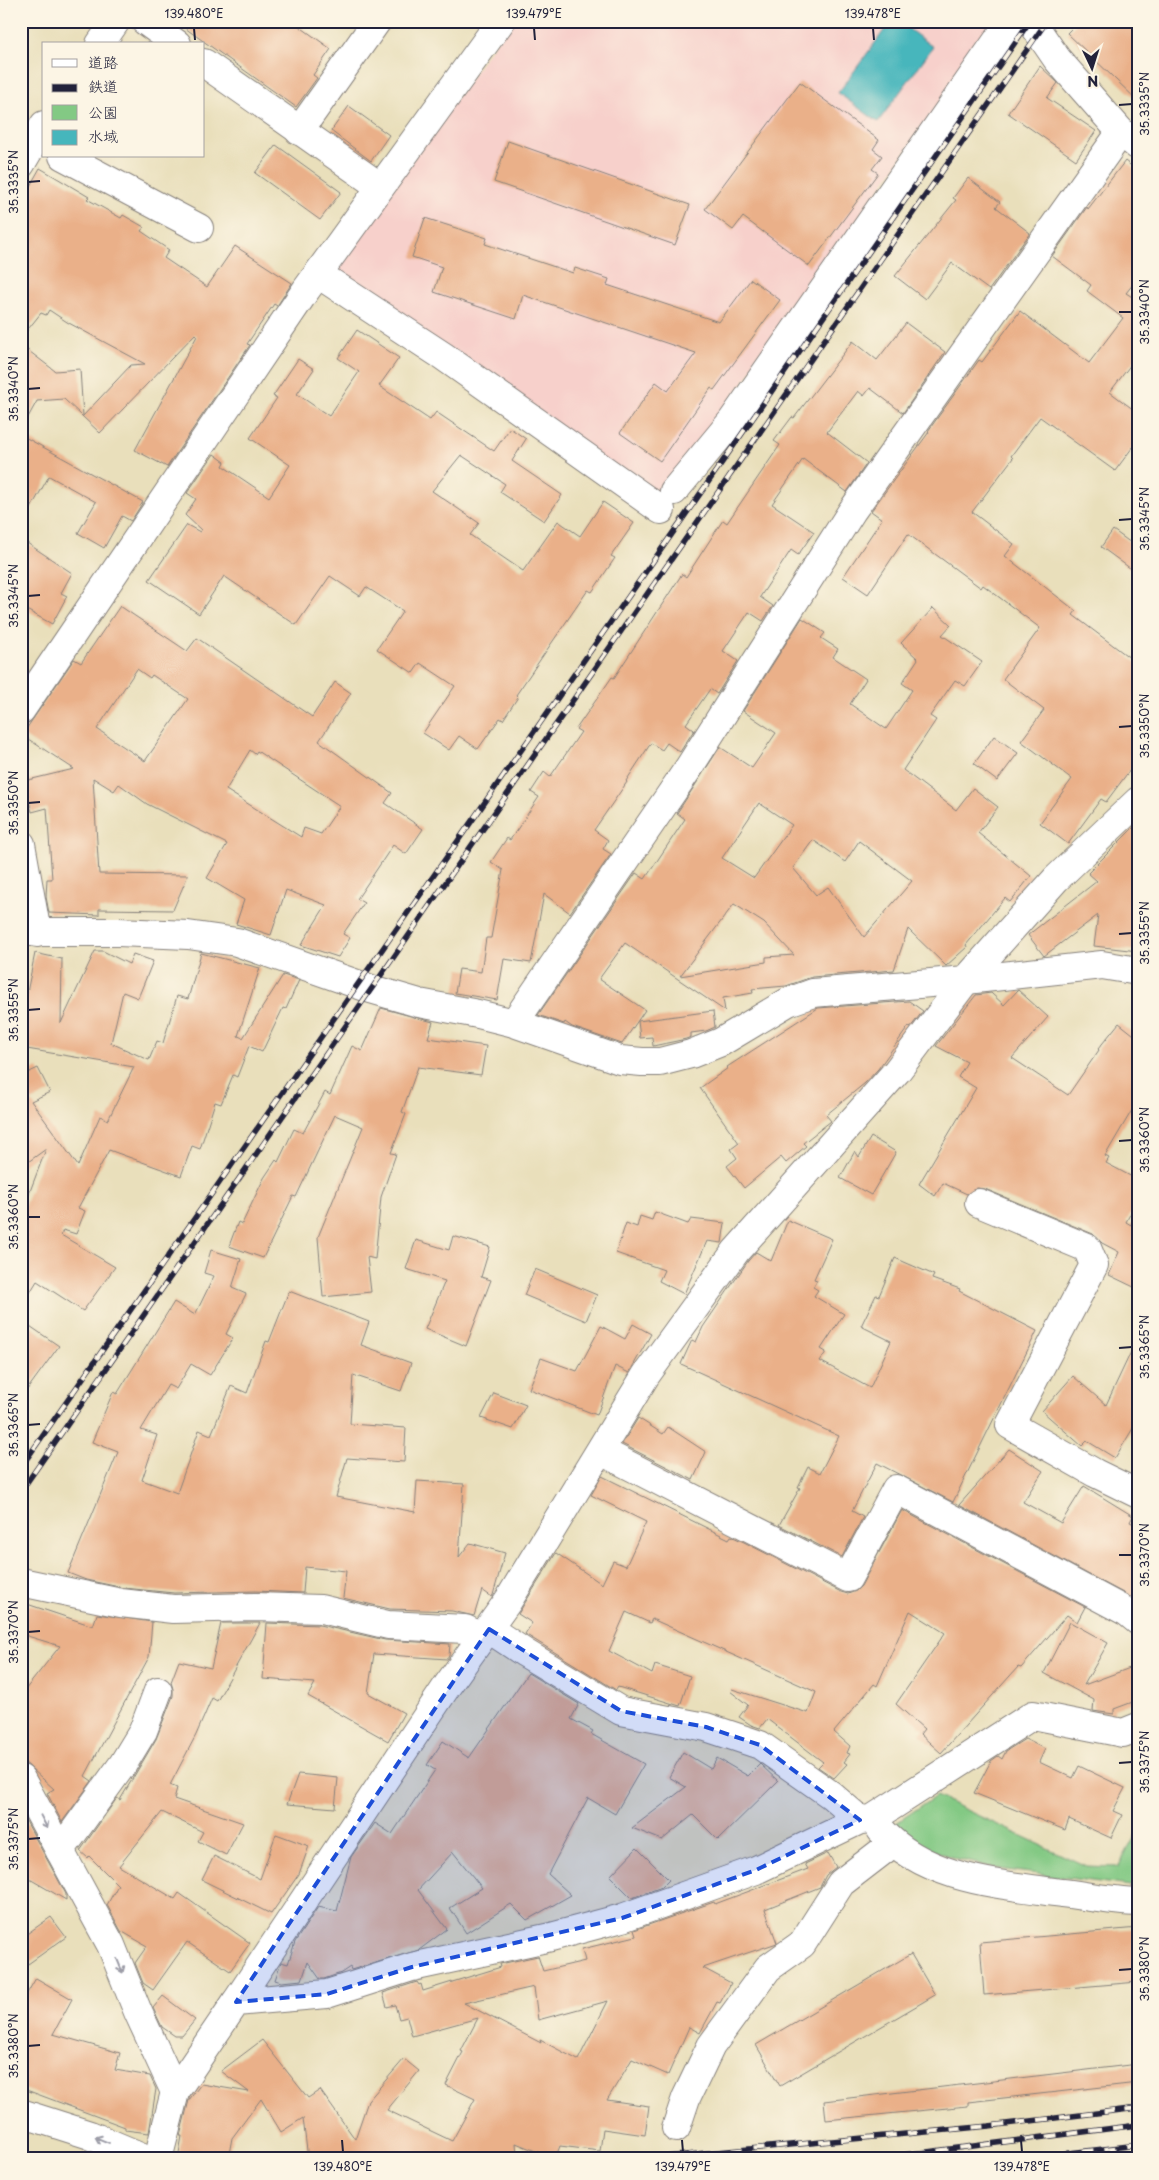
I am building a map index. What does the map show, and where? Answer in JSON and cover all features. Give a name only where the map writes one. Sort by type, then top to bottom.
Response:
[{"type":"street","points":[[101,42],[116,21]]},
{"type":"street","points":[[145,21],[174,42]]},
{"type":"street","points":[[299,131],[377,21]]},
{"type":"street","points":[[21,710],[379,186],[390,174],[501,21]]},
{"type":"street","points":[[318,274],[668,501],[732,421],[1011,21]]},
{"type":"street","points":[[514,1023],[688,769],[852,511],[1129,139],[1057,59],[1031,21]]},
{"type":"street","points":[[205,64],[379,186]]},
{"type":"street","points":[[68,158],[199,228]]},
{"type":"street","points":[[158,2159],[174,2092],[447,1686],[486,1633],[575,1489],[601,1451],[646,1375],[736,1251],[896,1071],[966,980],[1056,879],[1138,801]]},
{"type":"street","points":[[21,844],[29,932],[118,932],[188,935],[237,942],[341,979],[411,1000],[514,1023],[620,1060],[660,1062],[691,1054],[721,1042],[788,1002],[813,993],[966,980],[1102,965],[1138,971]]},
{"type":"street","points":[[980,1204],[1087,1248],[1094,1265],[1010,1425],[1095,1473],[1138,1494]]},
{"type":"street","points":[[601,1451],[848,1578],[896,1489],[1119,1607],[1138,1621]]},
{"type":"street","points":[[21,1582],[121,1603],[173,1609],[255,1607],[321,1609],[388,1625],[465,1629],[486,1633],[525,1653],[622,1711],[706,1727],[760,1745],[866,1820],[917,1860],[953,1873],[995,1884],[1138,1902]]},
{"type":"street","points":[[60,1851],[123,1764],[143,1730],[158,1691]]},
{"type":"street","points":[[236,2002],[327,1994],[412,1967],[622,1918],[756,1870],[866,1820],[1033,1715],[1123,1733],[1138,1727]]},
{"type":"street","points":[[21,1779],[111,1945],[138,2012],[174,2092]]},
{"type":"street","points":[[676,2128],[686,2098],[711,2046],[768,1968],[802,1944],[841,1883],[893,1843]]},
{"type":"street","points":[[21,2113],[90,2135],[147,2159]]},
{"type":"highlighted area","points":[[489,1629],[621,1711],[706,1727],[760,1745],[860,1820],[756,1870],[622,1918],[412,1967],[327,1994],[236,2002]]},
{"type":"shaded area","points":[[511,21],[998,21],[666,492],[650,492],[337,280],[336,266]]},
{"type":"green space","points":[[936,1796],[1086,1866],[1118,1867],[1138,1831],[1138,1887],[999,1869],[957,1859],[924,1847],[896,1823]]},
{"type":"water","points":[[891,21],[898,21],[933,47],[878,122],[838,93]]},
{"type":"building","points":[[175,21],[292,21],[331,49],[313,75],[317,78],[296,107]]},
{"type":"building","points":[[1079,21],[1138,21],[1138,101],[1067,33]]},
{"type":"building","points":[[1040,66],[1058,83],[1047,98],[1096,131],[1076,160],[1008,113]]},
{"type":"building","points":[[800,82],[879,140],[873,149],[882,156],[872,169],[878,173],[809,266],[743,217],[733,230],[705,209]]},
{"type":"building","points":[[349,106],[389,135],[371,161],[331,131]]},
{"type":"building","points":[[508,141],[690,205],[675,245],[494,182]]},
{"type":"building","points":[[276,145],[341,192],[320,220],[255,173]]},
{"type":"building","points":[[1125,161],[1138,171],[1138,278],[1126,293],[1138,299],[1138,355],[1110,392],[1138,413],[1138,440],[1115,471],[1040,417],[1011,456],[1013,458],[972,512],[1014,544],[1005,556],[1076,611],[1073,615],[1138,664],[1138,759],[1106,802],[1101,799],[1068,844],[1040,823],[1072,779],[1021,741],[1044,710],[1003,679],[1040,628],[983,585],[981,588],[908,534],[868,594],[843,577],[882,519],[871,511],[979,360],[982,362],[1020,311],[1089,363],[1123,318],[1087,291],[1091,285],[1052,256],[1087,207],[1088,209]]},
{"type":"building","points":[[40,168],[89,197],[87,199],[121,218],[123,215],[144,227],[141,231],[169,250],[164,258],[207,287],[235,246],[292,283],[277,306],[274,304],[247,344],[250,345],[167,467],[135,450],[197,336],[195,334],[100,433],[64,399],[37,401],[21,430],[21,345],[55,371],[80,369],[83,416],[131,365],[145,364],[67,322],[49,310],[46,315],[41,313],[21,338],[21,202]]},
{"type":"building","points":[[968,178],[1000,202],[996,207],[1030,233],[989,290],[952,263],[925,299],[895,276],[956,200],[953,198]]},
{"type":"building","points":[[425,218],[487,238],[485,244],[573,273],[575,268],[609,279],[607,285],[719,322],[751,279],[780,300],[714,390],[711,388],[660,461],[620,433],[656,382],[668,391],[696,353],[523,295],[516,319],[434,292],[442,267],[412,257]]},
{"type":"building","points":[[906,323],[945,352],[903,413],[870,388],[864,396],[858,391],[827,432],[867,463],[847,492],[803,459],[772,504],[814,532],[798,555],[791,550],[760,597],[773,606],[763,621],[749,612],[723,651],[738,661],[717,694],[710,689],[686,724],[694,730],[680,752],[667,743],[662,750],[651,743],[594,830],[608,840],[603,849],[611,854],[570,913],[544,894],[531,963],[504,959],[497,1000],[455,993],[459,969],[481,972],[486,938],[491,938],[503,870],[491,862],[507,838],[510,840],[539,797],[531,792],[544,772],[550,777],[581,732],[576,729],[612,677],[614,678],[682,574],[686,577],[723,520],[727,523],[780,445],[774,441],[853,341],[877,360]]},
{"type":"building","points":[[357,330],[399,358],[379,386],[430,420],[436,412],[494,451],[510,428],[526,439],[512,461],[562,495],[544,521],[500,492],[505,484],[461,455],[432,491],[479,523],[470,535],[523,571],[558,521],[580,536],[603,502],[634,523],[611,556],[615,558],[592,592],[588,590],[516,695],[518,697],[503,720],[500,718],[478,749],[459,736],[449,750],[423,733],[455,686],[420,663],[413,673],[377,649],[403,611],[366,587],[360,596],[330,576],[296,625],[224,576],[199,614],[149,580],[187,525],[200,532],[201,530],[185,515],[196,499],[187,493],[214,454],[225,462],[223,466],[269,497],[290,465],[250,438],[277,398],[273,396],[298,359],[314,369],[297,394],[329,416],[359,372],[338,358]]},
{"type":"building","points":[[21,435],[143,502],[131,521],[122,516],[104,548],[78,533],[96,502],[49,476],[21,526]]},
{"type":"building","points":[[1113,530],[1138,548],[1138,574],[1101,547]]},
{"type":"building","points":[[21,539],[72,573],[61,593],[67,596],[52,624],[21,607]]},
{"type":"building","points":[[120,606],[187,651],[197,638],[312,717],[335,682],[351,693],[319,741],[392,793],[385,803],[423,829],[406,854],[393,845],[357,899],[364,903],[343,934],[350,938],[338,957],[301,945],[326,905],[286,890],[271,935],[236,924],[244,900],[207,878],[227,844],[147,804],[119,784],[114,791],[93,778],[99,874],[188,875],[173,910],[99,909],[99,915],[49,913],[46,897],[47,879],[52,879],[47,808],[32,812],[24,781],[74,769],[22,735],[74,659],[81,663]],"holes":[[[137,669],[150,678],[152,675],[188,699],[145,761],[97,729]],[[250,750],[255,754],[257,751],[340,806],[321,834],[304,828],[301,837],[226,790]]]},
{"type":"building","points":[[933,608],[951,625],[942,635],[982,662],[965,686],[955,680],[930,716],[936,720],[903,770],[956,810],[973,788],[998,807],[978,833],[1031,876],[1010,902],[1005,898],[966,945],[967,947],[946,966],[908,929],[894,970],[812,977],[786,986],[752,989],[753,993],[723,998],[725,1011],[625,943],[599,979],[645,1010],[622,1044],[572,1027],[565,1022],[564,1024],[538,1015],[636,873],[645,879],[685,819],[677,813],[720,747],[752,768],[776,733],[743,711],[802,618],[825,633],[821,638],[838,649],[833,657],[866,679],[850,704],[886,729],[912,690],[902,683],[918,659],[901,643]],"holes":[[[759,803],[792,825],[754,878],[722,858]],[[813,840],[845,862],[859,841],[912,881],[864,937],[828,887],[816,895],[793,868]],[[734,904],[764,923],[794,955],[766,957],[766,962],[680,976]]]},
{"type":"building","points":[[994,736],[1018,753],[997,781],[974,764]]},
{"type":"building","points":[[1138,823],[1138,951],[1094,946],[1098,915],[1044,956],[1028,935],[1097,881],[1088,873]]},
{"type":"building","points":[[95,951],[103,951],[129,964],[133,954],[153,961],[138,998],[123,992],[111,1043],[149,1060],[157,1041],[163,1043],[177,996],[188,999],[201,953],[260,968],[238,1036],[243,1038],[283,975],[299,980],[286,1009],[283,1008],[262,1052],[249,1046],[237,1077],[233,1075],[221,1104],[215,1102],[200,1149],[192,1146],[181,1176],[109,1150],[78,1208],[85,1211],[76,1234],[63,1230],[61,1235],[115,1267],[83,1311],[37,1281],[21,1307],[21,1215],[46,1149],[21,1167],[21,1076],[38,1068],[50,1092],[31,1101],[78,1166],[100,1116],[108,1120],[134,1067],[21,1048],[21,1022],[35,953],[62,959],[61,1023]]},
{"type":"building","points":[[1018,990],[1048,1017],[1012,1058],[1068,1095],[1098,1049],[1119,1023],[1138,1038],[1138,1100],[1105,1156],[1109,1158],[1106,1163],[1138,1180],[1138,1199],[1126,1222],[1131,1225],[1138,1210],[1138,1289],[1109,1275],[1119,1252],[1102,1243],[1093,1234],[985,1189],[977,1188],[967,1194],[943,1183],[935,1196],[919,1184],[976,1088],[958,1077],[967,1062],[936,1046],[976,995],[991,993],[1004,1005]]},
{"type":"building","points":[[909,1001],[923,1011],[910,1028],[909,1026],[878,1069],[865,1083],[826,1115],[831,1121],[803,1143],[806,1146],[786,1163],[781,1157],[744,1188],[727,1166],[737,1158],[731,1149],[739,1143],[700,1088],[727,1067],[818,1008]]},
{"type":"building","points":[[381,1008],[433,1022],[428,1038],[486,1046],[481,1075],[418,1067],[402,1112],[406,1114],[391,1153],[396,1154],[381,1197],[375,1259],[367,1257],[371,1292],[323,1297],[318,1237],[363,1127],[335,1115],[296,1197],[293,1196],[263,1258],[229,1246],[238,1222],[242,1224],[264,1178],[276,1160],[278,1162],[294,1129],[303,1133],[325,1092],[330,1095],[352,1046],[362,1051]]},
{"type":"building","points":[[713,1011],[715,1027],[706,1031],[691,1033],[691,1037],[686,1039],[653,1046],[652,1037],[640,1038],[638,1021]]},
{"type":"building","points":[[871,1137],[896,1152],[871,1195],[840,1178],[855,1151],[859,1157]]},
{"type":"building","points":[[655,1212],[688,1224],[691,1219],[725,1223],[722,1243],[707,1241],[684,1294],[659,1281],[664,1270],[616,1253],[626,1223],[637,1227],[640,1216],[652,1220]]},
{"type":"building","points":[[788,1220],[832,1239],[814,1279],[817,1280],[813,1287],[818,1290],[814,1296],[844,1314],[821,1349],[826,1352],[820,1361],[870,1388],[891,1341],[861,1326],[876,1295],[879,1296],[895,1258],[934,1275],[932,1279],[960,1289],[959,1291],[1037,1331],[953,1502],[877,1463],[852,1511],[863,1517],[842,1557],[779,1525],[800,1488],[798,1487],[808,1467],[820,1473],[839,1436],[681,1364],[692,1340],[696,1342],[703,1327],[748,1261],[756,1252],[771,1261]]},
{"type":"building","points":[[453,1236],[490,1247],[481,1277],[491,1280],[466,1346],[425,1329],[445,1281],[406,1269],[416,1240],[449,1250]]},
{"type":"building","points":[[211,1250],[241,1259],[232,1288],[246,1294],[226,1334],[233,1338],[210,1375],[191,1364],[176,1389],[168,1385],[141,1430],[157,1435],[142,1480],[177,1493],[199,1430],[211,1435],[231,1386],[247,1393],[266,1341],[269,1342],[289,1291],[369,1322],[361,1345],[411,1363],[401,1391],[353,1375],[350,1424],[406,1428],[404,1462],[347,1458],[336,1497],[415,1512],[417,1481],[464,1484],[459,1557],[470,1543],[505,1553],[493,1595],[492,1597],[482,1590],[474,1616],[452,1611],[390,1609],[343,1598],[346,1571],[305,1567],[303,1593],[255,1591],[174,1593],[124,1588],[86,1580],[68,1573],[118,1452],[92,1442],[113,1392],[117,1394],[174,1302],[195,1315],[214,1276],[204,1273]]},
{"type":"building","points":[[535,1269],[597,1295],[586,1321],[524,1295]]},
{"type":"building","points":[[21,1320],[59,1346],[21,1398]]},
{"type":"building","points":[[633,1324],[651,1334],[629,1373],[615,1366],[597,1415],[529,1389],[541,1358],[577,1371],[601,1326],[625,1339]]},
{"type":"building","points":[[1138,1337],[1138,1420],[1115,1458],[1087,1441],[1082,1446],[1042,1411],[1073,1376],[1106,1405]]},
{"type":"building","points":[[494,1393],[526,1405],[513,1429],[481,1418]]},
{"type":"building","points":[[638,1418],[663,1434],[668,1427],[706,1452],[693,1480],[622,1444]]},
{"type":"building","points":[[1009,1449],[1043,1471],[1023,1502],[1061,1523],[1084,1486],[1133,1516],[1130,1522],[1138,1526],[1138,1601],[959,1505]]},
{"type":"building","points":[[602,1476],[729,1539],[731,1536],[744,1542],[848,1594],[856,1591],[861,1586],[902,1510],[1085,1607],[1077,1622],[1067,1615],[1021,1668],[1018,1667],[941,1753],[920,1734],[924,1729],[896,1704],[945,1633],[910,1611],[877,1686],[874,1684],[834,1732],[850,1746],[847,1753],[850,1754],[844,1762],[847,1764],[834,1778],[818,1767],[823,1762],[767,1719],[760,1728],[751,1725],[739,1717],[748,1705],[730,1691],[732,1689],[808,1713],[816,1692],[652,1619],[650,1623],[626,1612],[609,1651],[652,1674],[655,1665],[690,1676],[680,1706],[618,1687],[616,1690],[525,1634],[532,1623],[518,1614],[556,1553],[602,1584],[613,1561],[626,1566],[646,1522],[591,1495]]},
{"type":"building","points":[[21,1602],[93,1626],[97,1614],[152,1622],[149,1657],[85,1776],[92,1781],[62,1822],[47,1793],[54,1789],[21,1759],[21,1695],[60,1646],[21,1634]]},
{"type":"building","points":[[1070,1622],[1108,1643],[1084,1685],[1138,1665],[1138,1700],[1114,1709],[1114,1714],[1093,1711],[1094,1700],[1044,1673]]},
{"type":"building","points":[[221,1623],[260,1623],[217,1701],[212,1698],[196,1735],[170,1785],[177,1788],[174,1799],[243,1823],[226,1855],[198,1841],[203,1832],[162,1812],[119,1866],[175,1899],[179,1893],[250,1943],[230,1971],[187,1942],[153,1990],[143,1983],[135,1963],[147,1946],[121,1931],[107,1905],[118,1885],[89,1856],[88,1858],[80,1851],[117,1798],[120,1800],[156,1739],[173,1696],[171,1682],[179,1661],[211,1668]]},
{"type":"building","points":[[267,1623],[319,1625],[385,1640],[450,1644],[449,1656],[447,1659],[374,1654],[368,1693],[404,1713],[388,1741],[308,1696],[315,1683],[263,1679]]},
{"type":"building","points":[[528,1673],[579,1704],[571,1719],[593,1731],[591,1734],[644,1764],[615,1814],[588,1798],[548,1874],[571,1895],[527,1920],[511,1904],[466,1933],[450,1908],[482,1888],[453,1852],[418,1890],[447,1929],[419,1950],[351,1970],[350,1967],[341,1973],[324,1979],[320,1979],[308,1962],[302,1980],[281,1982],[275,1980],[281,1962],[288,1964],[295,1942],[318,1907],[337,1911],[351,1857],[375,1823],[392,1834],[435,1770],[427,1765],[443,1741],[469,1758]]},
{"type":"building","points":[[1025,1739],[1045,1749],[1039,1762],[1073,1778],[1079,1766],[1125,1788],[1113,1811],[1122,1815],[1111,1838],[1069,1819],[1065,1830],[974,1793],[991,1761],[998,1756],[1002,1759],[1006,1751]]},
{"type":"building","points":[[683,1752],[711,1769],[717,1758],[748,1776],[760,1764],[778,1781],[718,1840],[693,1815],[662,1840],[632,1828],[686,1787],[669,1777]]},
{"type":"building","points":[[298,1774],[338,1778],[335,1808],[287,1804]]},
{"type":"building","points":[[21,1812],[66,1894],[66,1900],[21,1874]]},
{"type":"building","points":[[276,1834],[309,1846],[299,1874],[271,1914],[202,1880],[214,1856],[260,1879]]},
{"type":"building","points":[[637,1848],[669,1880],[662,1887],[632,1898],[610,1876]]},
{"type":"building","points":[[828,1853],[836,1867],[826,1875],[820,1887],[765,1909],[777,1943],[703,1968],[731,1983],[720,2003],[717,2002],[700,2033],[689,2027],[668,2075],[632,2059],[607,2100],[649,2106],[645,2135],[603,2129],[600,2151],[560,2146],[555,2159],[516,2143],[517,2157],[490,2159],[308,2159],[303,2118],[281,2132],[261,2099],[232,2138],[228,2159],[178,2159],[182,2136],[180,2136],[189,2100],[201,2084],[249,2092],[221,2071],[262,2040],[308,2098],[320,2090],[355,2139],[368,2101],[404,2059],[419,2071],[387,2110],[452,2141],[475,2099],[446,2085],[478,2018],[412,2036],[407,2017],[399,2019],[395,2005],[387,2007],[383,1993],[417,1982],[419,1985],[421,1984],[423,1991],[501,1967],[500,1964],[538,1956],[543,1971],[585,1961],[582,1949],[636,1936],[634,1930],[714,1902],[715,1904],[808,1869],[805,1864]],"holes":[[[534,1987],[538,2020],[608,2001],[578,2060],[464,2003]]]},
{"type":"building","points":[[51,1917],[66,1937],[28,1964],[21,1953],[21,1938]]},
{"type":"building","points":[[1138,1928],[1138,1982],[984,1995],[980,1942]]},
{"type":"building","points":[[911,1954],[935,1995],[780,2086],[756,2045]]},
{"type":"building","points":[[36,1978],[72,1999],[53,2034],[120,2053],[115,2070],[150,2076],[156,2089],[149,2133],[125,2130],[125,2127],[21,2088],[21,2004]]},
{"type":"building","points":[[163,1996],[195,2020],[182,2036],[175,2036],[162,2027],[153,2008]]},
{"type":"building","points":[[1138,2064],[1138,2083],[968,2102],[968,2106],[826,2120],[824,2101]]},
{"type":"railway","points":[[21,1467],[1030,21]]},
{"type":"railway","points":[[21,1491],[1047,21]]},
{"type":"railway","points":[[644,2159],[989,2126],[1138,2108]]},
{"type":"railway","points":[[872,2159],[1138,2125]]},
{"type":"railway","points":[[1017,2159],[1138,2145]]},
{"type":"railway","points":[[1126,2159],[1138,2157]]}]
